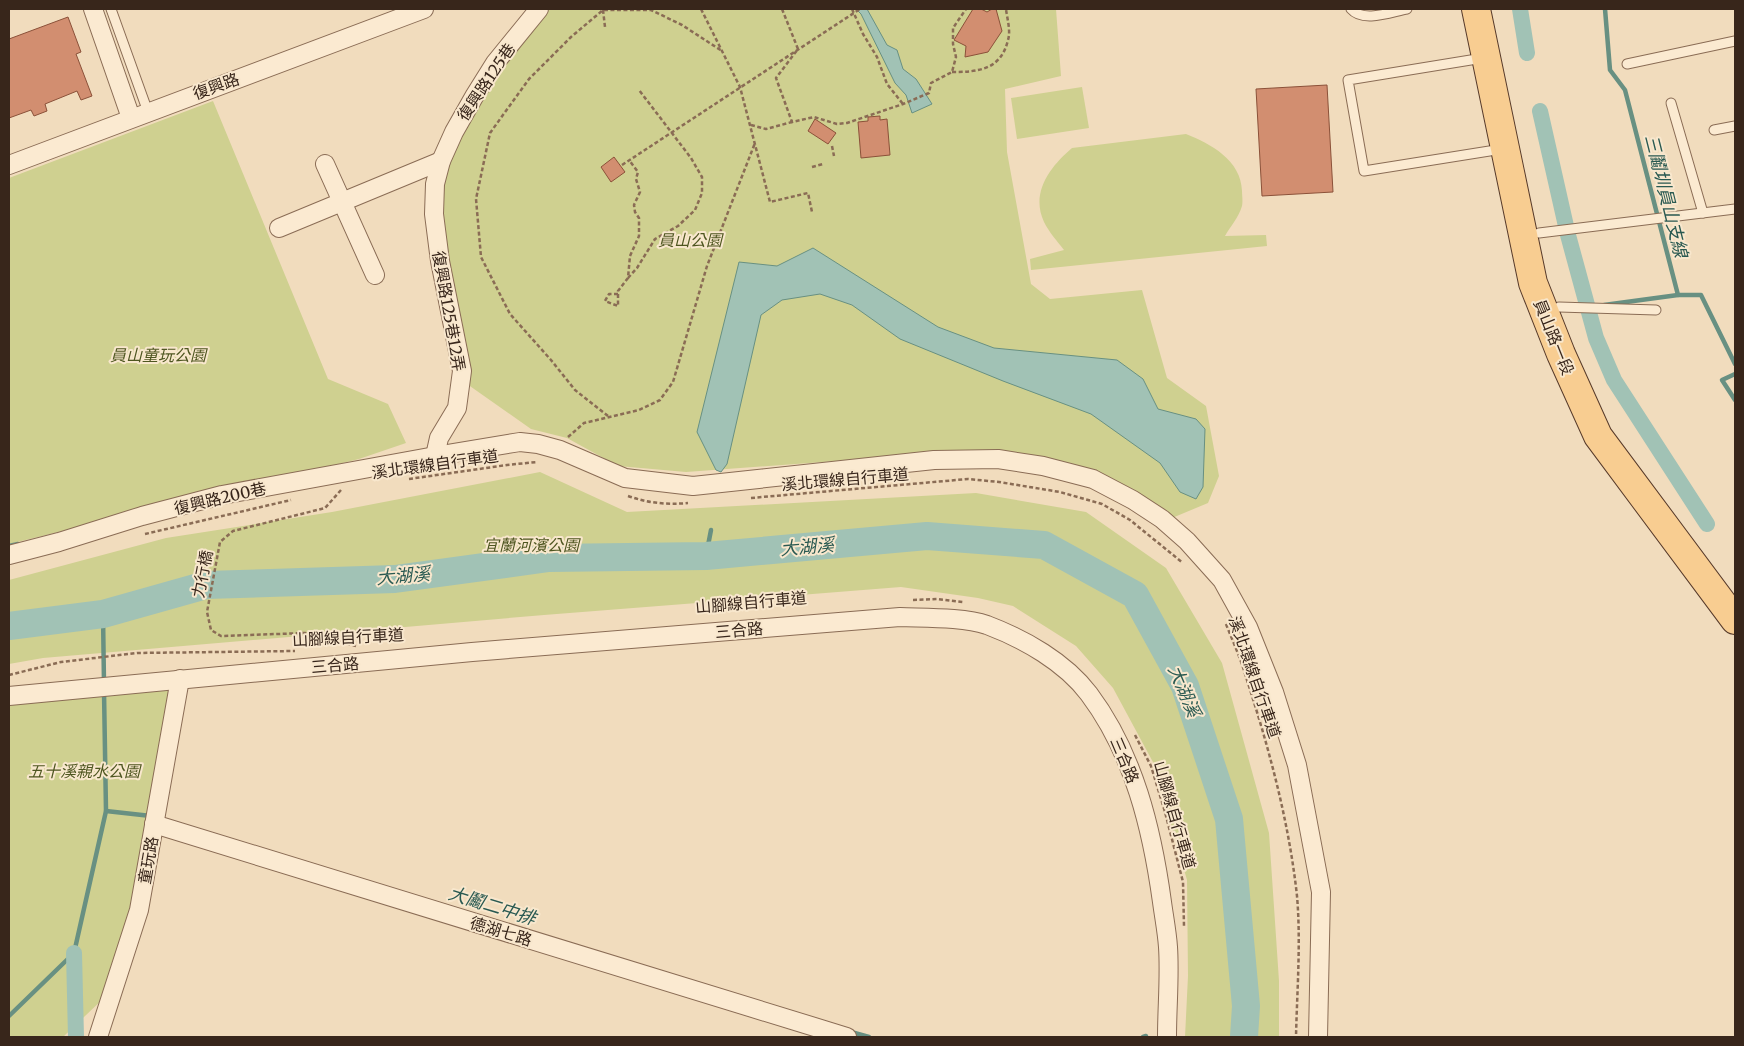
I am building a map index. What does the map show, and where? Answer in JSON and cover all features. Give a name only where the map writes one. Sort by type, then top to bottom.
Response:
[{"type":"main road","name":"員山路一段","points":[[1476,9],[1533,283],[1561,354],[1598,436],[1735,620]]},
{"type":"main road","name":"員山路一段","points":[[1494,9],[1548,283],[1614,432],[1735,592]]},
{"type":"street","points":[[93,9],[131,118]]},
{"type":"street","name":"復興路","points":[[9,165],[424,9]]},
{"type":"street","name":"復興路125巷","points":[[441,161],[454,132],[495,63],[539,9]]},
{"type":"street","points":[[279,228],[441,161]]},
{"type":"street","name":"復興路125巷12弄","points":[[435,456],[439,438],[457,408],[462,371],[440,261],[434,214],[435,184],[441,161]]},
{"type":"street","points":[[324,164],[375,275]]},
{"type":"street","name":"復興路200巷","points":[[9,555],[222,495],[520,442],[538,444],[560,450],[624,478],[693,486],[934,460],[998,460],[1043,466],[1093,479],[1133,500],[1162,520],[1187,541],[1222,580],[1248,627],[1274,692],[1297,764],[1320,892],[1318,1037]]},
{"type":"street","name":"三合路","points":[[9,696],[482,651],[900,617],[947,619],[986,625],[1040,650],[1068,673],[1088,694],[1119,741],[1139,793],[1156,856],[1168,947],[1167,1037]]},
{"type":"street","name":"童玩路","points":[[98,1037],[139,910],[180,679]]},
{"type":"street","name":"德湖七路","points":[[154,824],[847,1037]]},
{"type":"lane","points":[[111,9],[148,112]]},
{"type":"lane","points":[[1351,9],[1355,13],[1366,16],[1407,9]]},
{"type":"lane","points":[[1627,64],[1735,41]]},
{"type":"lane","points":[[1486,57],[1348,80],[1364,171],[1505,149]]},
{"type":"lane","points":[[1671,103],[1703,213]]},
{"type":"lane","points":[[1714,130],[1735,126]]},
{"type":"lane","points":[[1539,233],[1735,209]]},
{"type":"lane","points":[[1559,307],[1656,310]]},
{"type":"path","points":[[608,416],[575,390],[552,360],[510,314],[481,257],[476,199],[490,133],[529,79],[571,37],[603,9],[651,10],[682,25],[722,51]]},
{"type":"path","points":[[603,9],[605,27]]},
{"type":"path","points":[[701,9],[740,87],[770,202],[808,194],[812,212]]},
{"type":"path","points":[[782,9],[798,49]]},
{"type":"path","points":[[852,9],[863,34],[877,57],[887,84],[903,104]]},
{"type":"path","points":[[622,165],[860,9]]},
{"type":"path","points":[[952,72],[956,57],[953,44],[953,28],[966,9]]},
{"type":"path","points":[[751,125],[766,129],[814,117],[837,124],[847,123],[929,93],[931,83],[952,72],[976,72],[995,63],[1002,54],[1009,39],[1006,9]]},
{"type":"path","points":[[792,122],[776,78],[798,49]]},
{"type":"path","points":[[618,294],[609,294],[605,301],[618,306],[620,287],[637,268],[655,239],[678,226],[695,210],[702,193],[702,177],[691,158],[639,90]]},
{"type":"path","points":[[566,438],[584,423],[639,410],[660,400],[673,382],[707,266],[755,143]]},
{"type":"path","points":[[832,146],[834,156]]},
{"type":"path","points":[[628,278],[630,256],[639,236],[639,218],[635,212],[634,205],[640,192],[636,178],[638,172],[629,160]]},
{"type":"path","points":[[812,167],[823,164]]},
{"type":"path","name":"溪北環線自行車道","points":[[403,480],[540,462]]},
{"type":"path","name":"溪北環線自行車道","points":[[746,498],[968,480],[999,482],[1060,492],[1102,504],[1130,520],[1188,568]]},
{"type":"path","name":"力行橋","points":[[332,491],[342,489],[325,508],[233,530],[220,542],[206,612],[211,630],[221,636],[304,633],[361,647]]},
{"type":"path","points":[[627,496],[645,502],[668,504],[697,502]]},
{"type":"path","points":[[137,536],[295,500]]},
{"type":"path","points":[[910,600],[937,599],[963,603]]},
{"type":"path","name":"溪北環線自行車道","points":[[1224,617],[1246,676],[1266,741],[1284,813],[1292,859],[1297,898],[1298,934],[1296,1037]]},
{"type":"path","name":"山腳線自行車道","points":[[9,675],[61,662],[137,654],[295,651]]},
{"type":"path","name":"山腳線自行車道","points":[[1132,730],[1151,766],[1165,812],[1183,882],[1184,929]]},
{"type":"green space","name":"員山公園","points":[[546,9],[1056,9],[1061,76],[1005,89],[1007,152],[1031,284],[1050,299],[1142,290],[1167,378],[1206,406],[1219,476],[1208,503],[1172,518],[1122,484],[1091,471],[958,452],[686,472],[618,466],[567,438],[531,429],[467,384],[439,217],[447,160],[477,101]]},
{"type":"green space","points":[[1082,87],[1089,128],[1017,139],[1011,98]]},
{"type":"green space","name":"員山童玩公園","points":[[213,101],[328,379],[388,404],[406,443],[359,459],[9,544],[9,178]]},
{"type":"green space","points":[[1186,134],[1214,148],[1223,155],[1236,170],[1240,180],[1242,191],[1241,210],[1225,236],[1266,235],[1267,246],[1031,270],[1030,259],[1064,250],[1044,222],[1040,211],[1040,200],[1045,180],[1064,155],[1072,148]]},
{"type":"green space","name":"宜蘭河濱公園","points":[[540,472],[627,512],[976,493],[1086,512],[1166,568],[1222,663],[1269,833],[1279,981],[1279,1037],[1185,1037],[1188,976],[1187,880],[1154,764],[1113,688],[1076,646],[1013,606],[978,598],[901,587],[544,615],[43,658],[9,664],[9,580],[166,538],[332,512]]},
{"type":"green space","name":"五十溪親水公園","points":[[179,681],[134,910],[106,996],[63,1037],[9,1037],[9,704]]},
{"type":"shaded area","points":[[856,9],[867,9],[887,45],[897,50],[903,69],[916,79],[932,104],[912,113],[906,95],[895,83],[861,14]]},
{"type":"shaded area","points":[[813,248],[938,327],[994,348],[1117,360],[1143,379],[1158,409],[1196,419],[1205,429],[1203,487],[1196,499],[1180,492],[1160,463],[1091,414],[900,339],[852,305],[820,294],[782,300],[761,315],[727,464],[721,472],[716,470],[697,432],[739,262],[777,266]]},
{"type":"building","points":[[973,9],[981,9],[987,12],[996,9],[1002,31],[988,52],[965,57],[966,46],[954,40]]},
{"type":"building","points":[[68,17],[81,52],[76,54],[92,96],[81,100],[77,91],[45,104],[47,111],[34,116],[31,110],[9,118],[9,39]]},
{"type":"building","points":[[1327,85],[1333,192],[1262,196],[1256,89]]},
{"type":"building","points":[[880,116],[880,120],[887,119],[890,155],[861,158],[858,122],[868,121],[868,117]]},
{"type":"building","points":[[815,119],[836,133],[828,144],[808,131]]},
{"type":"building","points":[[614,157],[625,172],[611,182],[601,167]]},
{"type":"waterway","points":[[1520,9],[1527,53]]},
{"type":"waterway","name":"三鬮圳員山支線","points":[[1605,9],[1610,70],[1625,90],[1678,295],[1701,295],[1735,364]]},
{"type":"waterway","points":[[1540,111],[1568,235],[1596,338],[1614,380],[1707,524]]},
{"type":"waterway","points":[[1604,305],[1678,295]]},
{"type":"waterway","name":"三鬮圳員山支線","points":[[1735,374],[1722,380],[1735,400]]},
{"type":"waterway","points":[[706,556],[711,530]]},
{"type":"waterway","name":"大湖溪","points":[[9,626],[103,614],[206,585],[395,579],[549,558],[706,556],[927,536],[1044,545],[1135,595],[1185,686],[1229,819],[1246,1006],[1244,1037]]},
{"type":"waterway","points":[[9,546],[18,544]]},
{"type":"waterway","points":[[103,614],[104,684]]},
{"type":"waterway","points":[[9,1016],[74,953],[106,811],[104,691]]},
{"type":"waterway","name":"大鬮二中排","points":[[106,811],[151,816]]},
{"type":"waterway","points":[[74,953],[76,1037]]},
{"type":"waterway","name":"大鬮二中排","points":[[851,1032],[869,1037]]}]
